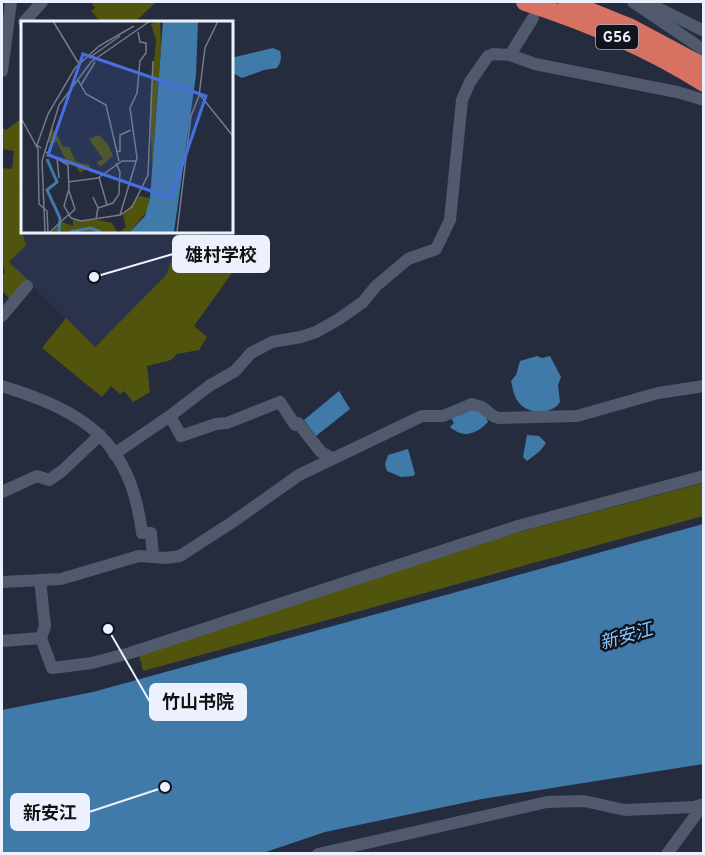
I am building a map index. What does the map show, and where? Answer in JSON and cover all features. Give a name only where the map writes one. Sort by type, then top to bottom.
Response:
[{"type":"highway","name":"G56","points":[[525,2],[567,16],[623,40],[704,83]]},
{"type":"highway","name":"G56","points":[[567,2],[628,27],[704,67]]},
{"type":"street","points":[[2,71],[2,57],[11,2]]},
{"type":"street","points":[[25,21],[42,2]]},
{"type":"street","points":[[633,2],[704,50]]},
{"type":"street","points":[[646,2],[704,31]]},
{"type":"street","points":[[510,55],[533,18]]},
{"type":"street","points":[[5,42],[21,25]]},
{"type":"street","points":[[114,454],[209,386],[235,371],[256,350],[272,342],[301,337],[331,323],[363,302],[376,286],[408,260],[436,249],[450,220],[462,100],[485,59],[493,54],[510,55],[535,64],[677,92],[704,100]]},
{"type":"street","points":[[2,316],[27,286]]},
{"type":"street","points":[[2,386],[53,403],[78,417],[100,435],[125,467],[139,506],[142,533],[151,533],[153,556]]},
{"type":"street","points":[[2,582],[61,579],[132,557],[166,558],[180,555],[299,476],[422,416],[443,416],[469,404],[482,407],[499,418],[570,417],[658,393],[704,386]]},
{"type":"street","points":[[170,416],[181,436],[216,424],[227,423],[280,402],[294,425],[298,423],[321,452],[332,458]]},
{"type":"street","points":[[2,492],[37,476],[49,480],[62,471],[100,435]]},
{"type":"street","points":[[40,580],[45,626],[41,638],[52,668],[92,663],[130,653],[518,526],[704,476]]},
{"type":"street","points":[[2,641],[41,638]]},
{"type":"street","points":[[318,854],[547,802],[584,801],[625,810],[702,805]]},
{"type":"street","points":[[667,854],[702,805]]},
{"type":"shaded area","points":[[91,2],[156,2],[136,21],[100,21],[91,11],[95,8]]},
{"type":"shaded area","points":[[21,119],[21,186],[19,191],[21,193],[21,232],[26,245],[9,262],[28,280],[11,300],[2,291],[2,274],[5,273],[2,261],[2,168],[12,169],[14,151],[2,149],[2,128],[6,130]]},
{"type":"shaded area","points":[[22,232],[180,232],[167,274],[94,347],[9,262],[26,245]]},
{"type":"shaded area","points":[[180,232],[200,232],[234,270],[194,326],[207,337],[199,350],[177,354],[171,360],[147,366],[150,392],[133,402],[124,391],[120,394],[111,386],[102,397],[42,348],[66,318],[95,347],[167,274]]},
{"type":"shaded area","points":[[703,483],[703,516],[143,671],[139,654],[467,546]]},
{"type":"water","points":[[273,48],[281,53],[281,60],[277,68],[242,78],[232,73],[232,58]]},
{"type":"water","points":[[537,356],[542,358],[550,356],[561,377],[558,385],[560,402],[552,409],[541,412],[529,410],[520,404],[511,381],[516,375],[520,361]]},
{"type":"water","points":[[339,391],[350,409],[316,436],[304,420]]},
{"type":"water","points":[[472,409],[484,412],[488,422],[479,430],[465,434],[450,427],[454,423],[451,418]]},
{"type":"water","points":[[527,435],[539,436],[546,443],[527,461],[523,457]]},
{"type":"water","points":[[408,449],[415,474],[401,477],[387,471],[385,464],[388,455]]},
{"type":"water","points":[[703,524],[703,764],[482,799],[325,832],[263,853],[2,853],[2,710],[93,692]]},
{"type":"place","name":"雄村学校","points":[[94,277]]},
{"type":"place","name":"竹山书院","points":[[108,629]]},
{"type":"place","name":"新安江","points":[[165,787]]}]
